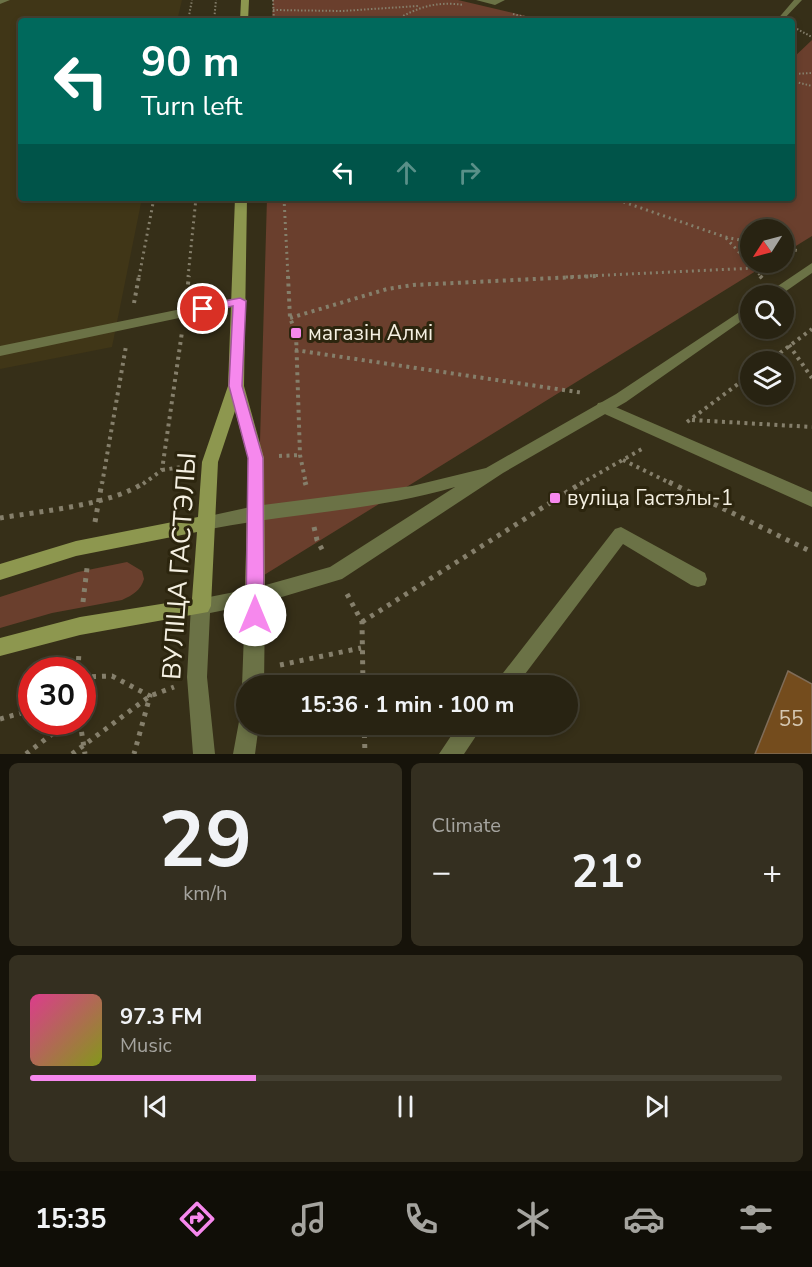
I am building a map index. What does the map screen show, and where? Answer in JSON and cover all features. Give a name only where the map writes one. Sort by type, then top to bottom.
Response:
[{"type":"main road","points":[[244,18],[245,0]]},
{"type":"main road","name":"ВУЛІЦА ГАСТЭЛЫ","points":[[201,606],[210,462],[236,386],[241,201]]},
{"type":"main road","name":"ВУЛІЦА ГАСТЭЛЫ","points":[[236,386],[256,458],[255,596]]},
{"type":"main road","points":[[0,572],[29,561],[90,544],[206,523]]},
{"type":"main road","points":[[0,647],[80,626],[201,606]]},
{"type":"street","points":[[0,2],[6,0]]},
{"type":"street","points":[[480,0],[498,2]]},
{"type":"street","points":[[782,18],[798,0]]},
{"type":"street","points":[[785,285],[812,267]]},
{"type":"street","points":[[0,351],[240,301]]},
{"type":"street","points":[[201,606],[255,596],[335,573],[497,469],[621,398],[740,316]]},
{"type":"street","points":[[604,407],[812,500]]},
{"type":"street","points":[[206,523],[255,513],[412,493],[497,469]]},
{"type":"street","points":[[512,675],[621,534],[698,579]]},
{"type":"street","name":"ВУЛІЦА ГАСТЭЛЫ","points":[[254,675],[255,596]]},
{"type":"street","name":"ВУЛІЦА ГАСТЭЛЫ","points":[[201,606],[197,677],[204,754]]},
{"type":"street","points":[[244,754],[247,735]]},
{"type":"street","points":[[450,754],[465,735]]},
{"type":"path","points":[[189,18],[192,0]]},
{"type":"path","points":[[214,18],[216,0]]},
{"type":"path","points":[[273,0],[274,18]]},
{"type":"path","points":[[273,10],[342,11],[446,2],[486,8],[498,2]]},
{"type":"path","points":[[399,18],[418,6]]},
{"type":"path","points":[[795,28],[812,37]]},
{"type":"path","points":[[795,74],[812,73]]},
{"type":"path","points":[[795,82],[812,86]]},
{"type":"path","points":[[80,626],[90,544],[153,201]]},
{"type":"path","points":[[0,518],[131,492],[162,470],[185,313],[196,201]]},
{"type":"path","points":[[284,201],[290,318],[296,333],[300,455],[317,540],[362,622],[363,675]]},
{"type":"path","points":[[621,201],[725,237],[740,240]]},
{"type":"path","points":[[725,237],[740,252]]},
{"type":"path","points":[[290,318],[387,290],[413,285],[740,270]]},
{"type":"path","points":[[782,351],[812,329]]},
{"type":"path","points":[[789,345],[812,378]]},
{"type":"path","points":[[295,350],[621,398]]},
{"type":"path","points":[[362,622],[555,498],[666,436],[740,383]]},
{"type":"path","points":[[691,420],[812,427]]},
{"type":"path","points":[[623,460],[812,552]]},
{"type":"path","points":[[96,676],[112,676],[150,696],[134,754]]},
{"type":"path","points":[[0,719],[18,714]]},
{"type":"path","points":[[26,754],[51,735]]},
{"type":"path","points":[[82,735],[85,754]]},
{"type":"path","points":[[364,735],[365,754]]},
{"type":"shaded area","points":[[0,0],[182,0],[178,18],[18,18],[18,201],[141,201],[112,347],[0,369]]},
{"type":"shaded area","points":[[273,0],[458,0],[534,18],[272,18]]},
{"type":"shaded area","points":[[812,40],[812,236],[794,247],[794,219],[740,219],[740,273],[753,273],[256,580],[267,201],[795,201],[795,56]]},
{"type":"shaded area","points":[[127,562],[142,571],[144,579],[139,589],[126,598],[52,613],[0,628],[0,597],[78,572]]},
{"type":"building","points":[[788,671],[812,684],[812,754],[755,754]]},
{"type":"place","name":"магазін Алмі","points":[[296,333]]},
{"type":"place","name":"вуліца Гастэлы-1","points":[[555,498]]},
{"type":"route","points":[[203,309],[240,301],[236,386],[256,458],[255,615]]}]
